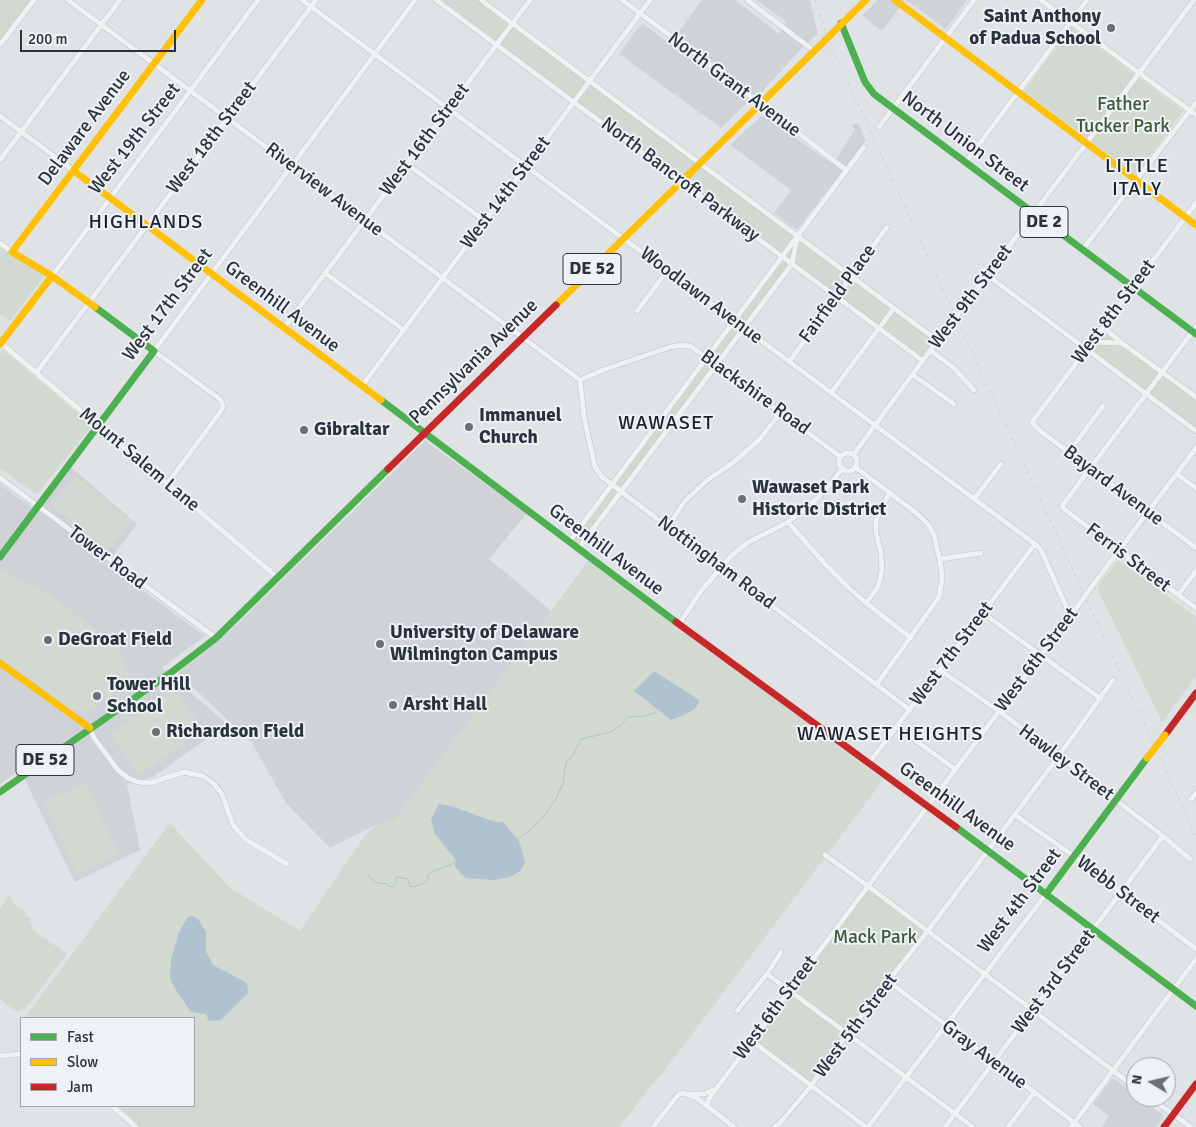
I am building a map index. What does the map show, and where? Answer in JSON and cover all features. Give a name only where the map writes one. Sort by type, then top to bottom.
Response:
[{"type":"street","points":[[0,44],[34,0]]},
{"type":"street","name":"Riverview Avenue","points":[[68,0],[580,380]]},
{"type":"street","points":[[0,160],[100,24],[120,0]]},
{"type":"street","name":"Delaware Avenue","points":[[12,252],[202,0]]},
{"type":"street","name":"West 19th Street","points":[[0,344],[191,92],[258,0]]},
{"type":"street","name":"Woodlawn Avenue","points":[[302,0],[1035,544],[1041,550],[1070,616]]},
{"type":"street","name":"West 18th Street","points":[[36,373],[316,0]]},
{"type":"street","name":"West 17th Street","points":[[0,557],[415,0]]},
{"type":"street","name":"North Bancroft Parkway","points":[[436,0],[923,361]]},
{"type":"street","name":"North Bancroft Parkway","points":[[481,0],[938,341]]},
{"type":"street","name":"West 16th Street","points":[[284,328],[530,0]]},
{"type":"street","name":"North Grant Avenue","points":[[622,0],[846,170]]},
{"type":"street","name":"West 14th Street","points":[[362,386],[650,0]]},
{"type":"street","points":[[747,0],[813,50]]},
{"type":"street","name":"Pennsylvania Avenue","points":[[90,728],[173,671],[216,638],[866,0]]},
{"type":"street","points":[[895,0],[1196,225]]},
{"type":"street","points":[[879,127],[974,0]]},
{"type":"street","points":[[1041,0],[1196,116]]},
{"type":"street","points":[[965,163],[1087,0]]},
{"type":"street","name":"West 9th Street","points":[[853,455],[1194,0]]},
{"type":"street","name":"North Union Street","points":[[841,23],[867,86],[893,109],[1195,331]]},
{"type":"street","points":[[1083,249],[1196,103]]},
{"type":"street","name":"Greenhill Avenue","points":[[0,116],[678,624],[988,850],[1196,1006]]},
{"type":"street","points":[[569,542],[733,320],[864,148]]},
{"type":"street","points":[[407,164],[485,221]]},
{"type":"street","name":"West 8th Street","points":[[1032,422],[1196,203]]},
{"type":"street","name":"Fairfield Place","points":[[789,362],[887,227]]},
{"type":"street","points":[[578,548],[792,264],[798,236]]},
{"type":"street","points":[[0,243],[52,276],[220,399],[223,405],[221,411],[167,484]]},
{"type":"street","points":[[637,311],[667,271]]},
{"type":"street","points":[[326,273],[404,330]]},
{"type":"street","points":[[987,275],[1196,431]]},
{"type":"street","points":[[831,393],[894,308]]},
{"type":"street","points":[[1103,327],[1196,397]]},
{"type":"street","points":[[1090,468],[1195,331]]},
{"type":"street","points":[[1092,342],[1122,343]]},
{"type":"street","name":"Mount Salem Lane","points":[[0,344],[277,577]]},
{"type":"street","name":"Blackshire Road","points":[[580,380],[670,347],[692,346],[841,457]]},
{"type":"street","points":[[931,351],[953,367],[974,390]]},
{"type":"street","points":[[913,374],[954,404]]},
{"type":"street","name":"Nottingham Road","points":[[580,380],[584,417],[595,467],[599,474],[910,710]]},
{"type":"street","points":[[1069,452],[1103,406]]},
{"type":"street","points":[[668,527],[684,502],[706,481],[734,462],[759,440],[781,412]]},
{"type":"street","name":"Bayard Avenue","points":[[1032,422],[1196,548]]},
{"type":"street","name":"West 6th Street","points":[[707,1107],[709,1099],[716,1089],[789,990],[1196,448]]},
{"type":"street","points":[[847,453],[853,455],[857,461],[855,467],[849,470],[842,468],[840,463],[841,457],[847,453]]},
{"type":"street","points":[[974,500],[1001,464]]},
{"type":"street","points":[[855,467],[928,524],[934,535],[940,559],[942,580],[939,597],[877,684]]},
{"type":"street","points":[[678,624],[720,567],[747,543],[788,522],[820,496],[842,468]]},
{"type":"street","name":"Ferris Street","points":[[1090,468],[1062,506],[1064,509],[1196,608]]},
{"type":"street","points":[[1177,474],[1196,488]]},
{"type":"street","name":"Tower Road","points":[[0,478],[216,638]]},
{"type":"street","points":[[866,603],[878,587],[882,570],[876,522],[879,511],[890,493]]},
{"type":"street","points":[[788,522],[824,563],[866,603],[911,638]]},
{"type":"street","name":"West 7th Street","points":[[869,763],[1035,544]]},
{"type":"street","points":[[940,559],[981,553]]},
{"type":"street","points":[[1178,595],[1196,571]]},
{"type":"street","points":[[983,613],[1100,699]]},
{"type":"street","points":[[0,663],[90,728],[94,738],[118,770],[128,778],[138,782],[150,783],[184,772],[203,776],[213,783],[222,794],[233,825],[245,839],[287,864]]},
{"type":"street","name":"Hawley Street","points":[[940,670],[998,711],[1164,836],[1190,859]]},
{"type":"street","name":"West 5th Street","points":[[774,1127],[780,1123],[811,1086],[847,1034],[1015,815],[1113,680]]},
{"type":"street","name":"West 4th Street","points":[[867,1127],[907,1078],[1196,693]]},
{"type":"street","points":[[897,727],[955,769]]},
{"type":"street","name":"DE 52","points":[[0,792],[90,728]]},
{"type":"street","points":[[1191,800],[1196,793]]},
{"type":"street","name":"Webb Street","points":[[1015,815],[1074,856],[1196,950]]},
{"type":"street","name":"West 3rd Street","points":[[945,1127],[1164,836]]},
{"type":"street","points":[[825,855],[1126,1081]]},
{"type":"street","points":[[736,1011],[767,974],[781,952]]},
{"type":"street","points":[[1072,1125],[1196,959]]},
{"type":"street","points":[[767,974],[973,1127]]},
{"type":"street","name":"Gray Avenue","points":[[888,981],[1034,1093],[1072,1125],[1080,1127]]},
{"type":"street","points":[[752,1041],[867,1127]]},
{"type":"street","points":[[0,1056],[20,1054]]},
{"type":"street","points":[[1164,1127],[1196,1084]]},
{"type":"street","points":[[653,1127],[679,1094],[704,1094],[716,1089]]},
{"type":"street","points":[[1008,1127],[1034,1093]]},
{"type":"street","points":[[687,1094],[698,1099],[734,1127]]},
{"type":"street","points":[[113,1107],[136,1127]]},
{"type":"street","points":[[1164,1107],[1191,1127]]},
{"type":"shaded area","points":[[702,0],[735,0],[779,34],[787,22],[756,0],[810,0],[818,34],[800,50],[761,93],[746,104],[721,128],[619,54],[642,23],[729,88],[736,80],[677,34]]},
{"type":"shaded area","points":[[878,0],[905,0],[882,31],[862,16]]},
{"type":"shaded area","points":[[906,0],[967,0],[946,29]]},
{"type":"shaded area","points":[[762,115],[833,164],[855,130],[852,125],[858,123],[866,140],[797,230],[774,213],[791,190],[730,145]]},
{"type":"shaded area","name":"University of Delaware Wilmington Campus","points":[[425,441],[527,513],[489,559],[565,622],[393,822],[374,826],[330,848],[286,803],[252,743],[178,673],[232,629]]},
{"type":"shaded area","name":"Tower Hill School","points":[[71,467],[137,524],[107,564],[205,636],[162,668],[227,724],[153,777],[127,784],[140,850],[75,882],[20,770],[0,784],[0,484],[38,512]]},
{"type":"shaded area","points":[[1113,1078],[1126,1088],[1126,1107],[1152,1107],[1164,1116],[1156,1127],[1102,1127],[1109,1116],[1093,1104]]},
{"type":"green space","points":[[0,0],[34,0],[0,45]]},
{"type":"green space","points":[[436,0],[481,0],[938,341],[923,361],[792,264],[578,549],[569,542],[781,256]]},
{"type":"green space","name":"Father Tucker Park","points":[[1071,27],[1183,111],[1136,175],[1024,91]]},
{"type":"green space","points":[[0,243],[47,273],[10,321],[0,314]]},
{"type":"green space","points":[[1103,327],[1196,397],[1196,431],[1087,349]]},
{"type":"green space","points":[[3,350],[92,425],[37,495],[0,468],[0,354]]},
{"type":"green space","points":[[76,476],[131,521],[108,550],[52,505]]},
{"type":"green space","points":[[591,557],[883,780],[681,1049],[619,1127],[140,1127],[119,1107],[195,1107],[195,1017],[26,1016],[170,823],[229,887],[300,931],[361,841],[374,826],[393,822]]},
{"type":"green space","points":[[1118,560],[1196,617],[1196,677],[1162,722],[1097,588]]},
{"type":"green space","points":[[1,567],[21,583],[39,587],[118,646],[130,678],[127,685],[91,710],[80,712],[70,709],[0,657]]},
{"type":"green space","name":"Richardson Field","points":[[173,689],[203,729],[139,775],[110,734]]},
{"type":"green space","points":[[85,783],[119,855],[77,874],[44,802]]},
{"type":"green space","name":"Mack Park","points":[[868,886],[927,932],[811,1086],[752,1041]]},
{"type":"green space","points":[[9,895],[13,903],[26,912],[24,915],[30,918],[30,923],[33,924],[31,928],[67,954],[26,1008],[16,1012],[0,999],[0,908]]},
{"type":"water","points":[[654,671],[696,698],[699,701],[696,708],[671,720],[634,691]]},
{"type":"water","points":[[439,804],[451,806],[495,822],[503,822],[518,840],[522,850],[525,863],[520,871],[510,877],[494,880],[466,878],[459,872],[455,866],[456,860],[435,834],[431,820]]},
{"type":"water","points":[[192,916],[198,919],[206,932],[206,952],[213,965],[247,983],[248,993],[221,1020],[209,1021],[206,1014],[191,1012],[170,978],[171,959],[179,932],[188,917]]},
{"type":"waterway","points":[[518,838],[543,818],[557,797],[563,783],[566,762],[572,757],[581,739],[611,732],[622,724],[627,717],[644,716],[658,710]]},
{"type":"waterway","points":[[367,874],[375,882],[386,883],[392,887],[396,884],[397,877],[408,879],[410,886],[413,887],[424,883],[428,880],[427,876],[452,864],[456,860]]},
{"type":"railway","points":[[815,0],[830,43],[845,77],[1196,836]]},
{"type":"traffic: fast","points":[[841,23],[865,82],[874,94],[1196,334]]},
{"type":"traffic: fast","points":[[0,557],[154,351],[95,307]]},
{"type":"traffic: fast","points":[[381,400],[676,622]]},
{"type":"traffic: fast","points":[[0,792],[173,671],[216,638],[388,469]]},
{"type":"traffic: fast","points":[[1046,894],[1147,758]]},
{"type":"traffic: fast","points":[[956,827],[1196,1006]]},
{"type":"traffic: slow","points":[[95,307],[52,276],[12,252],[202,0]]},
{"type":"traffic: slow","points":[[556,305],[866,0]]},
{"type":"traffic: slow","points":[[895,0],[1196,225]]},
{"type":"traffic: slow","points":[[74,171],[381,400]]},
{"type":"traffic: slow","points":[[0,344],[52,276]]},
{"type":"traffic: slow","points":[[0,663],[90,728]]},
{"type":"traffic: slow","points":[[1147,758],[1165,735]]},
{"type":"traffic: jam","points":[[388,469],[556,305]]},
{"type":"traffic: jam","points":[[676,622],[956,827]]},
{"type":"traffic: jam","points":[[1165,735],[1196,693]]},
{"type":"traffic: jam","points":[[1164,1127],[1196,1084]]},
{"type":"place","name":"Saint Anthony of Padua School","points":[[1111,28]]},
{"type":"place","name":"Immanuel Church","points":[[469,427]]},
{"type":"place","name":"Gibraltar","points":[[304,430]]},
{"type":"place","name":"Wawaset Park Historic District","points":[[742,499]]},
{"type":"place","name":"DeGroat Field","points":[[48,640]]},
{"type":"place","name":"University of Delaware Wilmington Campus","points":[[380,644]]},
{"type":"place","name":"Tower Hill School","points":[[97,696]]},
{"type":"place","name":"Arsht Hall","points":[[393,705]]},
{"type":"place","name":"Richardson Field","points":[[156,732]]},
{"type":"district","name":"LITTLE ITALY","points":[[1137,178]]},
{"type":"district","name":"HIGHLANDS","points":[[146,223]]},
{"type":"district","name":"WAWASET","points":[[666,424]]},
{"type":"district","name":"WAWASET HEIGHTS","points":[[890,735]]}]
